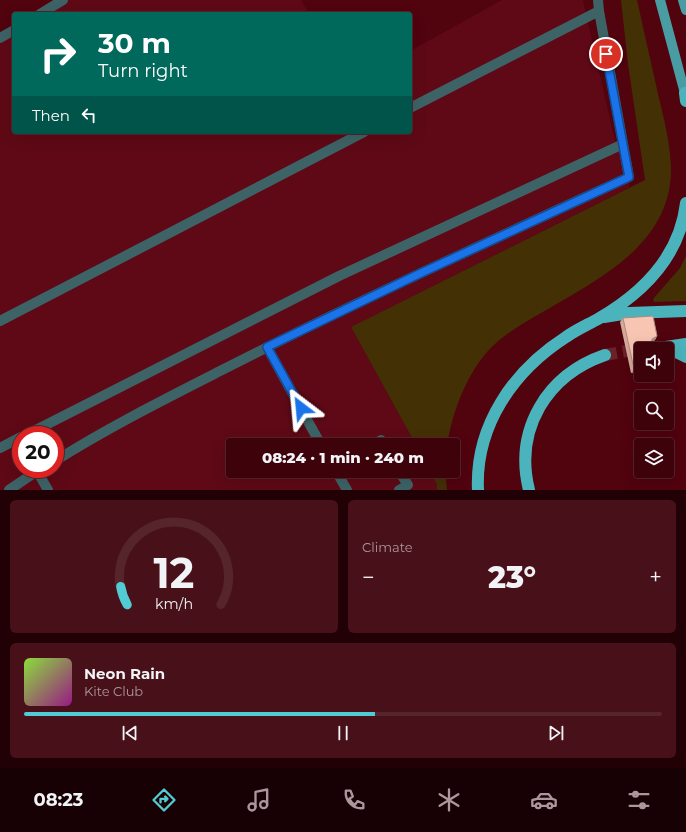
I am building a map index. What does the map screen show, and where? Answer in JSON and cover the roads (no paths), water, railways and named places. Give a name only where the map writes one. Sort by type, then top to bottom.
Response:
[{"type":"highway","points":[[478,490],[478,461],[483,442],[490,422],[504,397],[522,373],[542,354],[566,337],[597,319],[643,287],[661,267],[676,242],[686,203]]},
{"type":"highway","points":[[597,319],[629,313],[686,311]]},
{"type":"highway","points":[[686,344],[661,347],[686,357]]},
{"type":"highway","points":[[529,490],[527,473],[528,445],[540,405],[558,382],[571,371],[605,355]]},
{"type":"main road","points":[[660,0],[686,97]]},
{"type":"main road","points":[[683,0],[686,10]]},
{"type":"street","points":[[43,12],[63,0]]},
{"type":"street","points":[[64,455],[100,433],[267,347],[421,273],[629,177],[598,0]]},
{"type":"street","points":[[412,107],[599,11]]},
{"type":"street","points":[[0,38],[12,31]]},
{"type":"street","points":[[0,321],[360,134]]},
{"type":"street","points":[[44,426],[339,276],[623,144]]},
{"type":"street","points":[[267,347],[317,438]]},
{"type":"street","points":[[0,448],[12,442]]},
{"type":"street","points":[[9,490],[27,478]]},
{"type":"street","points":[[43,478],[48,490]]},
{"type":"street","points":[[340,478],[347,490]]},
{"type":"street","points":[[399,490],[408,485],[404,478]]},
{"type":"tunnel","points":[[605,355],[634,350]]}]
